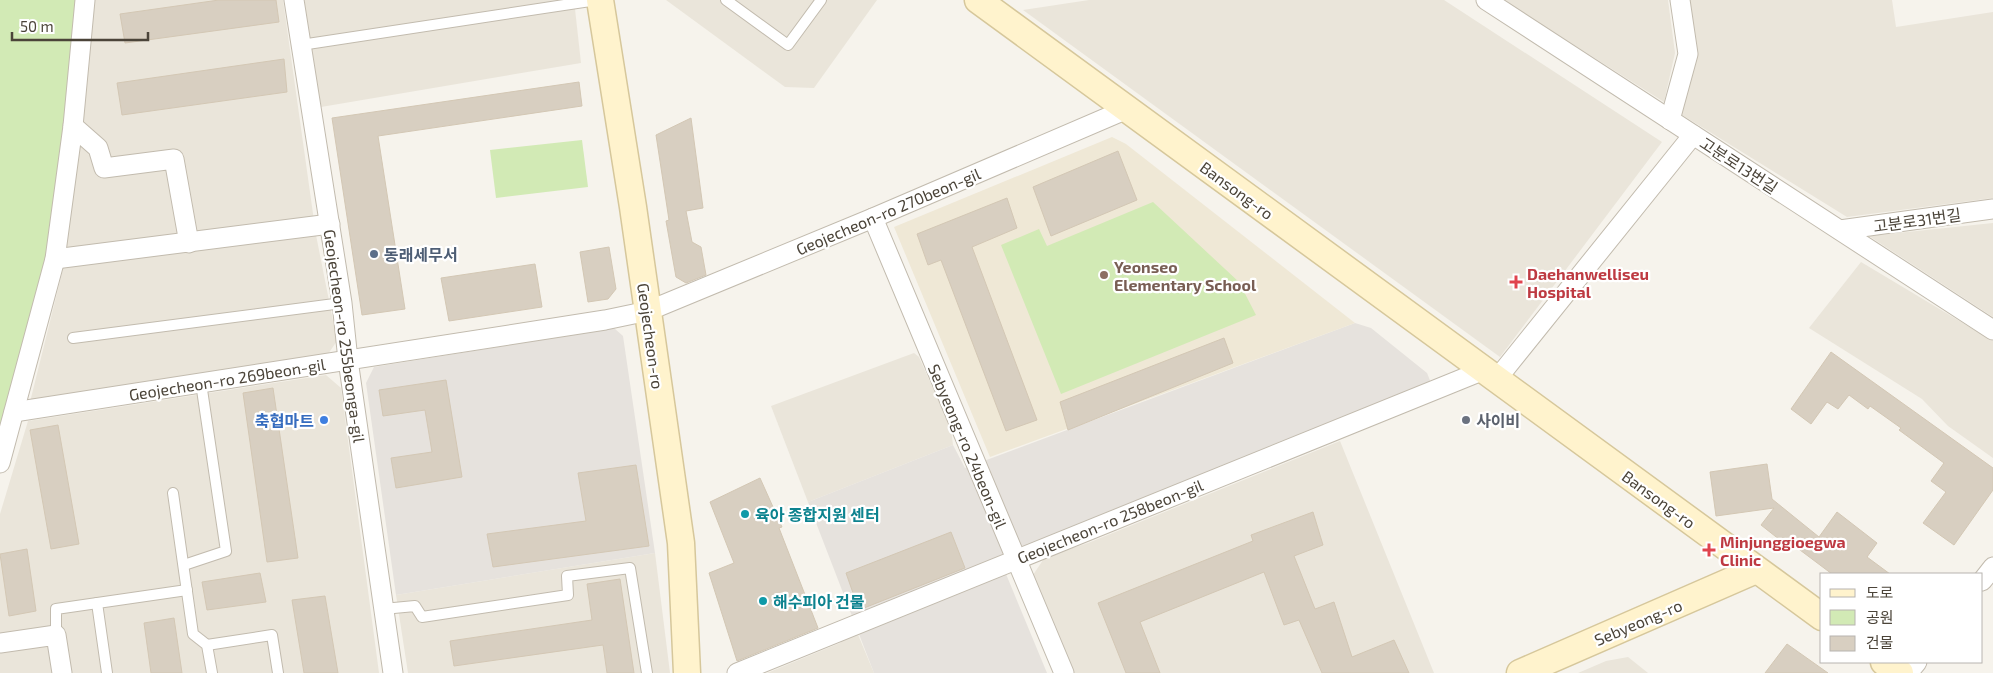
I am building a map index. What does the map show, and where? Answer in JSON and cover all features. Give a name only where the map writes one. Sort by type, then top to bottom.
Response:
[{"type":"main road","name":"Geojecheon-ro","points":[[598,0],[648,311],[681,543],[687,673]]},
{"type":"main road","name":"Bansong-ro","points":[[978,0],[1820,616]]},
{"type":"main road","name":"Sebyeong-ro","points":[[1520,673],[1756,570]]},
{"type":"main road","points":[[1885,663],[1900,673]]},
{"type":"street","points":[[0,463],[55,259],[73,126],[85,0]]},
{"type":"street","name":"Geojecheon-ro 255beonga-gil","points":[[294,0],[342,303],[348,360],[393,673]]},
{"type":"street","name":"고분로13번길","points":[[1486,0],[1993,330]]},
{"type":"street","points":[[1670,120],[1688,54],[1680,0]]},
{"type":"street","name":"Geojecheon-ro 270beon-gil","points":[[648,311],[873,218],[1127,109]]},
{"type":"street","points":[[73,126],[98,148],[104,168],[174,159],[189,243]]},
{"type":"street","points":[[1490,375],[1693,135]]},
{"type":"street","name":"고분로31번길","points":[[1840,230],[1993,209]]},
{"type":"street","name":"Sebyeong-ro 24beon-gil","points":[[873,218],[1064,673]]},
{"type":"street","points":[[55,259],[330,224]]},
{"type":"street","name":"Geojecheon-ro 269beon-gil","points":[[14,412],[605,320],[648,311]]},
{"type":"street","name":"Geojecheon-ro 258beon-gil","points":[[737,673],[1016,559],[1490,375]]},
{"type":"street","points":[[1983,580],[1993,567]]},
{"type":"street","points":[[0,643],[56,635],[62,673]]},
{"type":"street","points":[[1908,673],[1916,663]]},
{"type":"lane","points":[[301,45],[598,0]]},
{"type":"lane","points":[[726,0],[788,45],[821,0]]},
{"type":"lane","points":[[73,338],[342,303]]},
{"type":"lane","points":[[184,565],[226,551],[201,383]]},
{"type":"lane","points":[[173,493],[193,634],[207,645],[212,673]]},
{"type":"lane","points":[[383,609],[415,606],[422,618],[568,595],[567,576],[630,568],[647,673]]},
{"type":"lane","points":[[56,635],[56,609],[187,590]]},
{"type":"lane","points":[[97,603],[107,673]]},
{"type":"lane","points":[[207,645],[272,635],[278,673]]},
{"type":"shaded area","points":[[93,0],[283,0],[316,235],[337,341],[328,354],[30,402],[63,269],[85,88]]},
{"type":"shaded area","points":[[304,0],[574,0],[581,63],[321,107]]},
{"type":"shaded area","points":[[666,0],[877,0],[814,88],[785,87]]},
{"type":"shaded area","points":[[1089,0],[1444,0],[1662,142],[1500,357],[1023,10]]},
{"type":"shaded area","points":[[1503,0],[1668,0],[1675,53],[1664,102]]},
{"type":"shaded area","points":[[1687,0],[1892,0],[1896,27],[1993,12],[1993,198],[1847,217],[1679,113]]},
{"type":"shaded area","name":"Yeonseo Elementary School","points":[[1112,137],[1126,144],[1355,323],[990,457],[894,227]]},
{"type":"shaded area","points":[[1993,223],[1993,317],[1869,236]]},
{"type":"shaded area","points":[[1861,262],[1993,341],[1993,458],[1948,426],[1922,399],[1809,328]]},
{"type":"shaded area","points":[[1355,323],[1371,328],[1427,373],[1431,383],[1001,562],[1047,673],[874,673],[808,502],[953,445],[965,468]]},
{"type":"shaded area","points":[[614,328],[623,336],[655,553],[396,595],[366,383],[374,367]]},
{"type":"shaded area","points":[[914,353],[919,357],[951,429],[953,445],[808,502],[771,406]]},
{"type":"shaded area","points":[[326,375],[341,388],[379,673],[68,673],[63,638],[0,638],[0,514],[28,421]]},
{"type":"shaded area","points":[[1340,441],[1434,673],[1073,673],[1033,575],[1045,557],[1088,543]]},
{"type":"shaded area","points":[[655,553],[670,673],[408,673],[396,595]]},
{"type":"shaded area","points":[[854,625],[874,673],[767,673],[840,643]]},
{"type":"shaded area","points":[[52,643],[57,673],[0,673],[0,650]]},
{"type":"shaded area","points":[[1628,657],[1648,673],[1578,673],[1606,661]]},
{"type":"green space","points":[[0,0],[80,0],[51,261],[0,445]]},
{"type":"green space","points":[[582,140],[588,187],[496,198],[490,150]]},
{"type":"green space","points":[[1153,202],[1239,282],[1256,315],[1061,394],[1001,245],[1039,229],[1047,246]]},
{"type":"building","points":[[219,0],[276,0],[279,22],[125,43],[120,14]]},
{"type":"building","points":[[284,59],[287,92],[122,115],[117,83]]},
{"type":"building","points":[[579,82],[582,106],[378,136],[405,309],[362,315],[332,118]]},
{"type":"building","points":[[691,118],[703,208],[686,211],[692,242],[701,247],[706,275],[686,283],[676,277],[666,221],[669,220],[656,135]]},
{"type":"building","points":[[1118,151],[1137,200],[1051,236],[1033,187]]},
{"type":"building","points":[[1007,198],[1017,228],[972,247],[1037,420],[1006,431],[941,260],[928,265],[917,234]]},
{"type":"building","points":[[609,247],[616,289],[608,299],[588,302],[580,252]]},
{"type":"building","points":[[535,264],[542,307],[449,321],[441,278]]},
{"type":"building","points":[[1224,338],[1233,363],[1068,430],[1060,402]]},
{"type":"building","points":[[1831,352],[1993,468],[1993,490],[1954,545],[1923,523],[1946,492],[1931,481],[1944,463],[1899,430],[1901,428],[1870,406],[1868,409],[1849,395],[1838,409],[1827,402],[1811,424],[1791,409]]},
{"type":"building","points":[[446,380],[462,477],[396,488],[391,458],[432,452],[425,410],[383,416],[379,390]]},
{"type":"building","points":[[273,388],[298,558],[267,562],[243,393]]},
{"type":"building","points":[[58,425],[79,544],[51,549],[30,430]]},
{"type":"building","points":[[1767,464],[1772,499],[1819,537],[1837,512],[1877,543],[1867,557],[1889,573],[1831,573],[1788,541],[1785,544],[1761,525],[1774,508],[1716,516],[1710,472]]},
{"type":"building","points":[[636,465],[649,546],[493,567],[487,534],[586,521],[578,473]]},
{"type":"building","name":"해수피아 건물","points":[[760,478],[782,527],[779,528],[818,628],[737,661],[709,573],[734,563],[710,502]]},
{"type":"building","points":[[1313,512],[1323,545],[1294,556],[1315,609],[1334,602],[1352,657],[1394,640],[1409,673],[1322,673],[1299,620],[1284,625],[1264,572],[1140,622],[1160,673],[1126,673],[1098,603],[1253,541],[1251,535]]},
{"type":"building","points":[[951,532],[965,568],[859,610],[846,573]]},
{"type":"building","points":[[27,549],[36,611],[9,616],[0,554]]},
{"type":"building","points":[[260,573],[266,602],[207,610],[202,582]]},
{"type":"building","points":[[620,579],[634,673],[607,673],[603,645],[454,666],[450,641],[592,620],[587,584]]},
{"type":"building","points":[[325,596],[338,673],[304,673],[292,600]]},
{"type":"building","points":[[174,618],[182,673],[151,673],[144,623]]},
{"type":"building","points":[[1787,644],[1828,673],[1765,673]]},
{"type":"place","name":"동래세무서","points":[[374,254]]},
{"type":"place","name":"Yeonseo Elementary School","points":[[1104,275]]},
{"type":"place","name":"Daehanwelliseu Hospital","points":[[1516,282]]},
{"type":"place","name":"축협마트","points":[[324,420]]},
{"type":"place","name":"사이비","points":[[1466,420]]},
{"type":"place","name":"육아 종합지원 센터","points":[[745,514]]},
{"type":"place","name":"Minjunggioegwa Clinic","points":[[1709,550]]},
{"type":"place","name":"해수피아 건물","points":[[763,601]]}]
